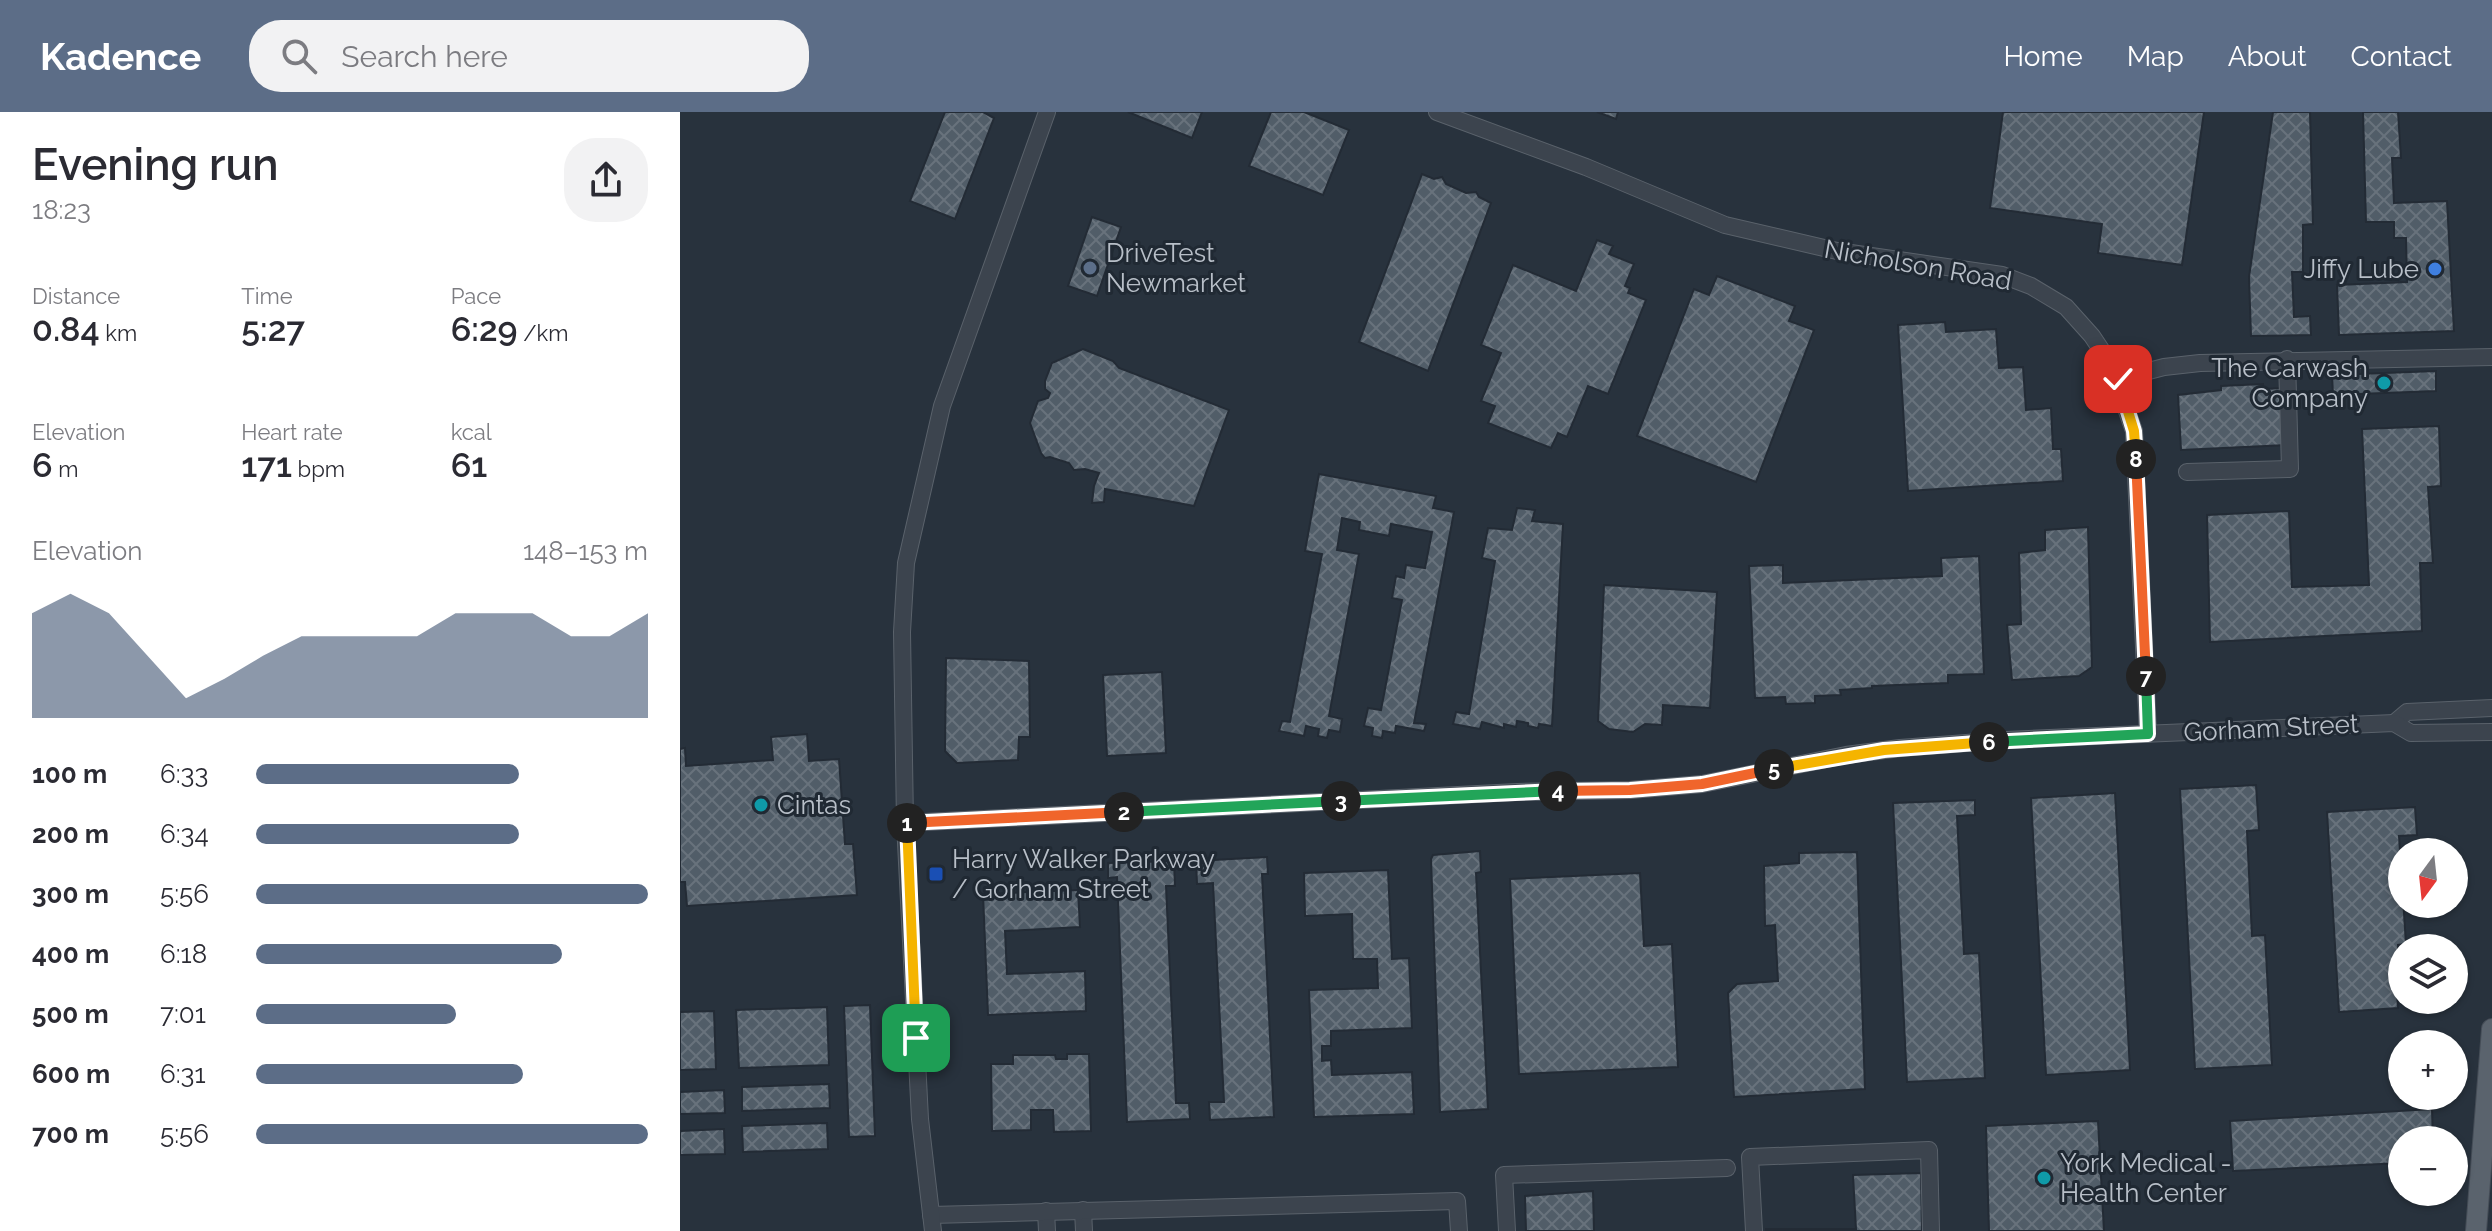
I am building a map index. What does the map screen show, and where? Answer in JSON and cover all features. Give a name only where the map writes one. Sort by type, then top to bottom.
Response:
[{"type":"main road","points":[[2476,1231],[2492,1029]]},
{"type":"street","points":[[1047,112],[942,406],[906,563],[902,632],[905,823],[920,1119],[932,1223],[1010,1212],[1457,1201],[1459,1231]]},
{"type":"street","name":"Nicholson Road","points":[[1437,112],[1743,230],[1837,251],[2002,275],[2031,286],[2066,307],[2092,336],[2118,379],[2134,431],[2148,734]]},
{"type":"street","points":[[2118,379],[2164,367],[2287,359],[2492,357]]},
{"type":"street","points":[[2187,472],[2290,469],[2287,359]]},
{"type":"street","name":"Gorham Street","points":[[2394,723],[2407,712],[2492,708]]},
{"type":"street","name":"Gorham Street","points":[[905,823],[1506,793],[1630,790],[1702,784],[1846,755],[1900,748],[2394,723],[2411,733],[2492,732]]},
{"type":"street","points":[[1754,1231],[1750,1157],[1929,1150],[1931,1231]]},
{"type":"street","points":[[1507,1231],[1504,1175],[1727,1168]]},
{"type":"street","points":[[1083,1210],[1084,1231]]},
{"type":"street","points":[[1046,1211],[1047,1231]]},
{"type":"street","points":[[1010,1212],[1010,1231]]},
{"type":"building","points":[[945,112],[983,112],[994,118],[955,219],[910,201]]},
{"type":"building","points":[[1128,112],[1202,112],[1192,138]]},
{"type":"building","points":[[1271,112],[1304,112],[1349,130],[1323,195],[1249,166]]},
{"type":"building","points":[[1597,112],[1618,112],[1616,119]]},
{"type":"building","points":[[2003,112],[2204,112],[2182,265],[2098,253],[2102,224],[1990,208]]},
{"type":"building","points":[[2273,112],[2310,112],[2313,224],[2303,225],[2303,272],[2292,272],[2294,317],[2310,316],[2311,335],[2251,336],[2249,277]]},
{"type":"building","points":[[2363,112],[2398,112],[2401,158],[2392,158],[2394,203],[2447,201],[2454,331],[2339,335],[2337,285],[2407,282],[2406,238],[2394,238],[2394,222],[2366,222]]},
{"type":"building","points":[[1422,174],[1434,179],[1442,177],[1446,184],[1466,193],[1476,192],[1491,203],[1428,371],[1359,342]]},
{"type":"building","name":"DriveTest Newmarket","points":[[1092,217],[1121,227],[1097,296],[1068,286]]},
{"type":"building","points":[[1597,240],[1613,246],[1609,254],[1634,264],[1625,286],[1630,288],[1628,293],[1646,300],[1608,394],[1588,386],[1567,437],[1558,433],[1551,448],[1488,423],[1495,406],[1481,401],[1501,353],[1481,345],[1513,265],[1576,291]]},
{"type":"building","points":[[1717,276],[1795,306],[1789,321],[1814,330],[1756,482],[1637,436],[1694,289],[1709,295]]},
{"type":"building","points":[[1945,322],[1946,332],[1996,329],[1999,368],[2023,367],[2026,410],[2051,408],[2053,449],[2061,449],[2063,481],[1908,491],[1898,325]]},
{"type":"building","points":[[1083,349],[1113,361],[1119,368],[1229,410],[1194,506],[1105,489],[1104,502],[1092,503],[1099,473],[1074,470],[1069,463],[1045,458],[1041,453],[1030,423],[1038,401],[1048,398],[1050,393],[1045,389],[1045,381],[1052,363]]},
{"type":"building","name":"The Carwash Company","points":[[2436,371],[2436,391],[2333,395],[2332,375]]},
{"type":"building","points":[[2263,384],[2263,389],[2284,388],[2287,445],[2181,450],[2178,395],[2221,390],[2221,386]]},
{"type":"building","points":[[2439,426],[2441,486],[2428,487],[2433,563],[2420,563],[2422,631],[2210,642],[2207,515],[2289,511],[2292,587],[2369,585],[2362,429]]},
{"type":"building","points":[[1319,474],[1436,496],[1433,508],[1454,512],[1414,723],[1426,724],[1424,731],[1396,726],[1395,733],[1383,731],[1382,738],[1372,736],[1373,728],[1364,726],[1368,708],[1381,710],[1402,600],[1392,598],[1396,576],[1404,578],[1406,565],[1425,568],[1432,532],[1391,524],[1389,536],[1359,530],[1360,522],[1342,518],[1337,550],[1359,554],[1329,716],[1342,719],[1340,732],[1329,730],[1327,738],[1318,736],[1319,729],[1306,726],[1304,736],[1279,731],[1282,721],[1290,722],[1322,554],[1305,551]]},
{"type":"building","points":[[1517,508],[1535,510],[1532,521],[1563,524],[1552,726],[1539,724],[1538,728],[1517,721],[1516,727],[1504,724],[1504,728],[1482,722],[1480,729],[1453,724],[1456,712],[1469,714],[1495,561],[1482,558],[1488,528],[1512,530]]},
{"type":"building","points":[[2088,527],[2092,667],[2079,676],[2012,680],[2007,625],[2021,624],[2019,553],[2045,550],[2045,530]]},
{"type":"building","points":[[1979,556],[1984,674],[1948,675],[1948,683],[1840,690],[1841,695],[1815,696],[1815,703],[1786,704],[1785,697],[1755,698],[1749,566],[1783,565],[1783,583],[1942,576],[1941,558]]},
{"type":"building","points":[[1604,585],[1717,592],[1710,708],[1663,705],[1662,725],[1645,724],[1633,732],[1609,729],[1598,721]]},
{"type":"building","points":[[946,658],[1029,661],[1030,737],[1019,737],[1018,760],[957,763],[945,751]]},
{"type":"building","points":[[1162,672],[1166,753],[1107,756],[1103,675]]},
{"type":"building","name":"Cintas","points":[[807,734],[809,761],[839,759],[845,844],[853,844],[857,895],[687,906],[685,882],[680,882],[680,749],[685,748],[686,766],[773,760],[771,737]]},
{"type":"building","points":[[2256,785],[2259,830],[2247,831],[2252,936],[2265,935],[2272,1065],[2195,1069],[2180,789]]},
{"type":"building","points":[[2115,793],[2130,1070],[2046,1075],[2031,798]]},
{"type":"building","points":[[1975,800],[1975,815],[1957,816],[1964,954],[1979,953],[1985,1078],[1907,1082],[1893,803]]},
{"type":"building","points":[[2415,807],[2417,835],[2388,838],[2388,918],[2404,918],[2405,934],[2388,934],[2388,1009],[2339,1012],[2327,812]]},
{"type":"building","points":[[1480,851],[1481,872],[1476,873],[1488,1109],[1440,1112],[1431,859],[1433,855]]},
{"type":"building","points":[[1857,852],[1865,1089],[1734,1097],[1728,993],[1737,984],[1778,981],[1775,925],[1765,926],[1764,866],[1799,863],[1799,853]]},
{"type":"building","points":[[1267,857],[1268,874],[1262,874],[1274,1117],[1210,1120],[1209,1102],[1224,1102],[1213,883],[1197,884],[1196,861]]},
{"type":"building","points":[[1174,861],[1175,886],[1166,886],[1176,1103],[1189,1103],[1190,1119],[1127,1122],[1117,877],[1108,878],[1108,863]]},
{"type":"building","points":[[1388,870],[1392,959],[1409,958],[1412,1028],[1331,1031],[1331,1046],[1322,1046],[1322,1061],[1331,1060],[1332,1075],[1412,1072],[1414,1114],[1314,1117],[1309,990],[1378,988],[1377,959],[1353,959],[1352,914],[1305,916],[1304,873]]},
{"type":"building","points":[[1640,873],[1644,946],[1672,944],[1678,1067],[1519,1074],[1510,879]]},
{"type":"building","points":[[1078,890],[1080,927],[1005,931],[1007,974],[1085,971],[1086,1011],[988,1015],[983,894]]},
{"type":"building","points":[[870,1005],[875,1136],[849,1137],[844,1006]]},
{"type":"building","points":[[827,1007],[829,1065],[739,1068],[736,1010]]},
{"type":"building","points":[[714,1011],[716,1069],[680,1070],[680,1012]]},
{"type":"building","points":[[1067,1054],[1089,1054],[1091,1131],[1054,1132],[1053,1110],[1031,1110],[1031,1130],[992,1131],[991,1064],[1013,1064],[1013,1055],[1055,1055],[1056,1059],[1067,1059]]},
{"type":"building","points":[[829,1084],[830,1108],[742,1111],[742,1087]]},
{"type":"building","points":[[724,1090],[725,1113],[680,1114],[680,1092]]},
{"type":"building","points":[[2432,1110],[2433,1126],[2388,1126],[2388,1164],[2233,1171],[2230,1121]]},
{"type":"building","name":"York Medical - Health Center","points":[[2098,1121],[2104,1231],[1989,1231],[1986,1126]]},
{"type":"building","points":[[827,1123],[828,1149],[743,1152],[742,1126]]},
{"type":"building","points":[[724,1129],[725,1154],[680,1155],[680,1131]]},
{"type":"building","points":[[1921,1173],[1922,1231],[1766,1231],[1856,1229],[1853,1175]]},
{"type":"building","points":[[1593,1191],[1594,1231],[1526,1231],[1525,1196]]},
{"type":"place","name":"DriveTest Newmarket","points":[[1090,268]]},
{"type":"place","name":"Jiffy Lube","points":[[2435,269]]},
{"type":"place","name":"The Carwash Company","points":[[2384,383]]},
{"type":"place","name":"Cintas","points":[[761,805]]},
{"type":"place","name":"Harry Walker Parkway / Gorham Street","points":[[936,874]]},
{"type":"place","name":"York Medical - Health Center","points":[[2044,1178]]},
{"type":"route","points":[[916,1038],[905,823],[1525,792],[1630,790],[1702,784],[1846,755],[1900,748],[2148,734],[2134,431],[2118,379]]}]
